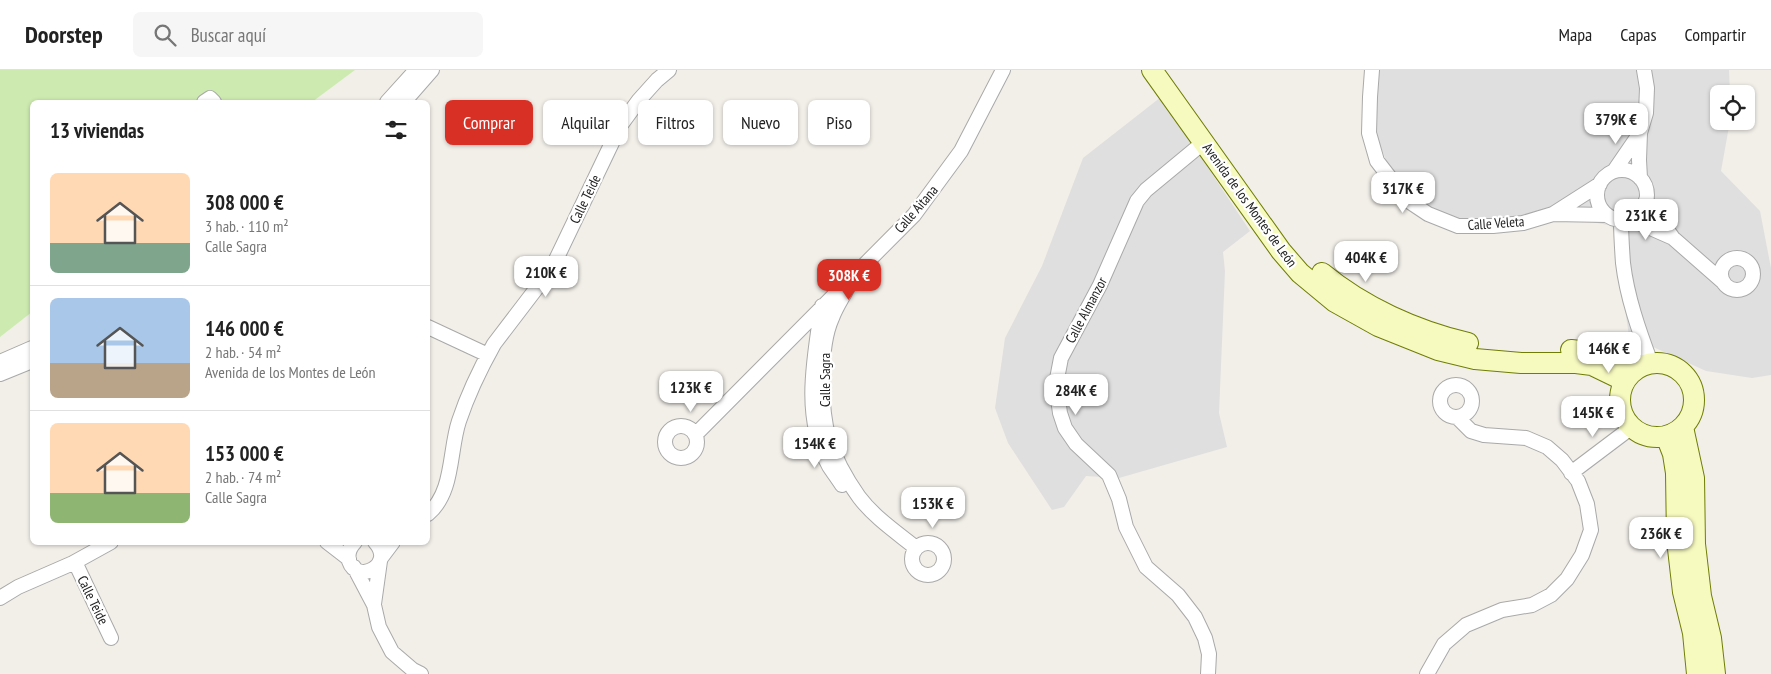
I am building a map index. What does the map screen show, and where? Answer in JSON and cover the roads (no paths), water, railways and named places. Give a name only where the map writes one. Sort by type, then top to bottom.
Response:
[{"type":"street","points":[[389,100],[416,70]]},
{"type":"street","points":[[406,100],[432,70]]},
{"type":"street","name":"Calle Teide","points":[[430,512],[444,492],[458,423],[474,380],[494,344],[552,268],[620,126],[656,80],[669,70]]},
{"type":"street","name":"Calle Aitana","points":[[693,431],[812,328],[823,301],[899,221],[952,150],[993,70]]},
{"type":"street","name":"Calle Aitana","points":[[823,301],[854,275],[914,215],[962,151],[1003,70]]},
{"type":"street","name":"Avenida de los Montes de León","points":[[1152,70],[1281,251],[1300,273],[1335,302],[1378,326],[1438,350],[1475,359],[1520,363],[1576,363],[1637,371]]},
{"type":"street","name":"Avenida de los Montes de León","points":[[1168,70],[1288,239],[1307,260],[1342,290],[1384,313],[1444,338],[1482,347],[1527,350],[1582,350],[1599,353],[1637,371]]},
{"type":"street","name":"Calle Veleta","points":[[1372,70],[1369,133],[1377,162],[1407,200],[1428,214],[1458,226],[1523,224],[1553,214],[1600,184]]},
{"type":"street","points":[[1640,133],[1640,178],[1644,185],[1646,200],[1638,214],[1619,218],[1602,211],[1597,198],[1600,184],[1604,178],[1614,172],[1640,133],[1646,113],[1647,88],[1644,70]]},
{"type":"street","name":"Calle Almanzor","points":[[1204,142],[1146,190],[1136,201],[1100,285],[1061,358],[1056,384],[1060,413],[1065,428],[1076,444],[1109,475],[1126,527],[1146,567],[1178,595],[1195,618],[1205,638],[1210,654],[1208,674]]},
{"type":"street","points":[[1614,172],[1628,171],[1640,178]]},
{"type":"street","name":"Calle Veleta","points":[[1646,200],[1673,238],[1722,281]]},
{"type":"street","name":"Calle Veleta","points":[[1553,214],[1619,218],[1673,238]]},
{"type":"street","points":[[1619,218],[1623,264],[1641,336],[1637,371],[1621,393],[1621,405],[1625,417],[1632,427],[1642,434],[1654,437],[1674,431],[1690,417],[1694,406],[1694,394],[1690,383],[1684,374],[1674,367],[1663,363],[1637,371]]},
{"type":"street","name":"Calle Sagra","points":[[812,328],[831,319],[854,275]]},
{"type":"street","name":"Calle Sagra","points":[[823,301],[812,328],[824,351],[823,400],[829,439],[841,467],[860,497],[880,520],[914,551]]},
{"type":"street","points":[[430,328],[488,355]]},
{"type":"street","points":[[0,362],[30,349]]},
{"type":"street","points":[[0,374],[30,362]]},
{"type":"street","points":[[1426,674],[1444,644],[1466,625],[1502,610],[1532,605],[1551,595],[1567,579],[1582,555],[1591,530],[1587,504],[1578,481],[1562,460],[1547,447],[1526,438],[1484,435],[1470,431],[1457,418]]},
{"type":"street","points":[[1571,472],[1632,427]]},
{"type":"street","points":[[1674,431],[1673,454],[1676,473],[1677,540],[1683,592],[1694,633],[1697,674]]},
{"type":"street","points":[[1674,431],[1694,478],[1694,544],[1701,596],[1711,638],[1715,674]]},
{"type":"street","name":"Calle Teide","points":[[0,598],[106,545]]},
{"type":"street","points":[[330,545],[358,570],[369,571],[374,569],[392,545]]},
{"type":"street","points":[[352,545],[350,548],[351,563],[374,605],[379,627],[392,652],[413,670],[421,674]]},
{"type":"street","points":[[374,605],[381,560],[377,545]]},
{"type":"street","name":"Calle Teide","points":[[75,562],[111,638]]}]
